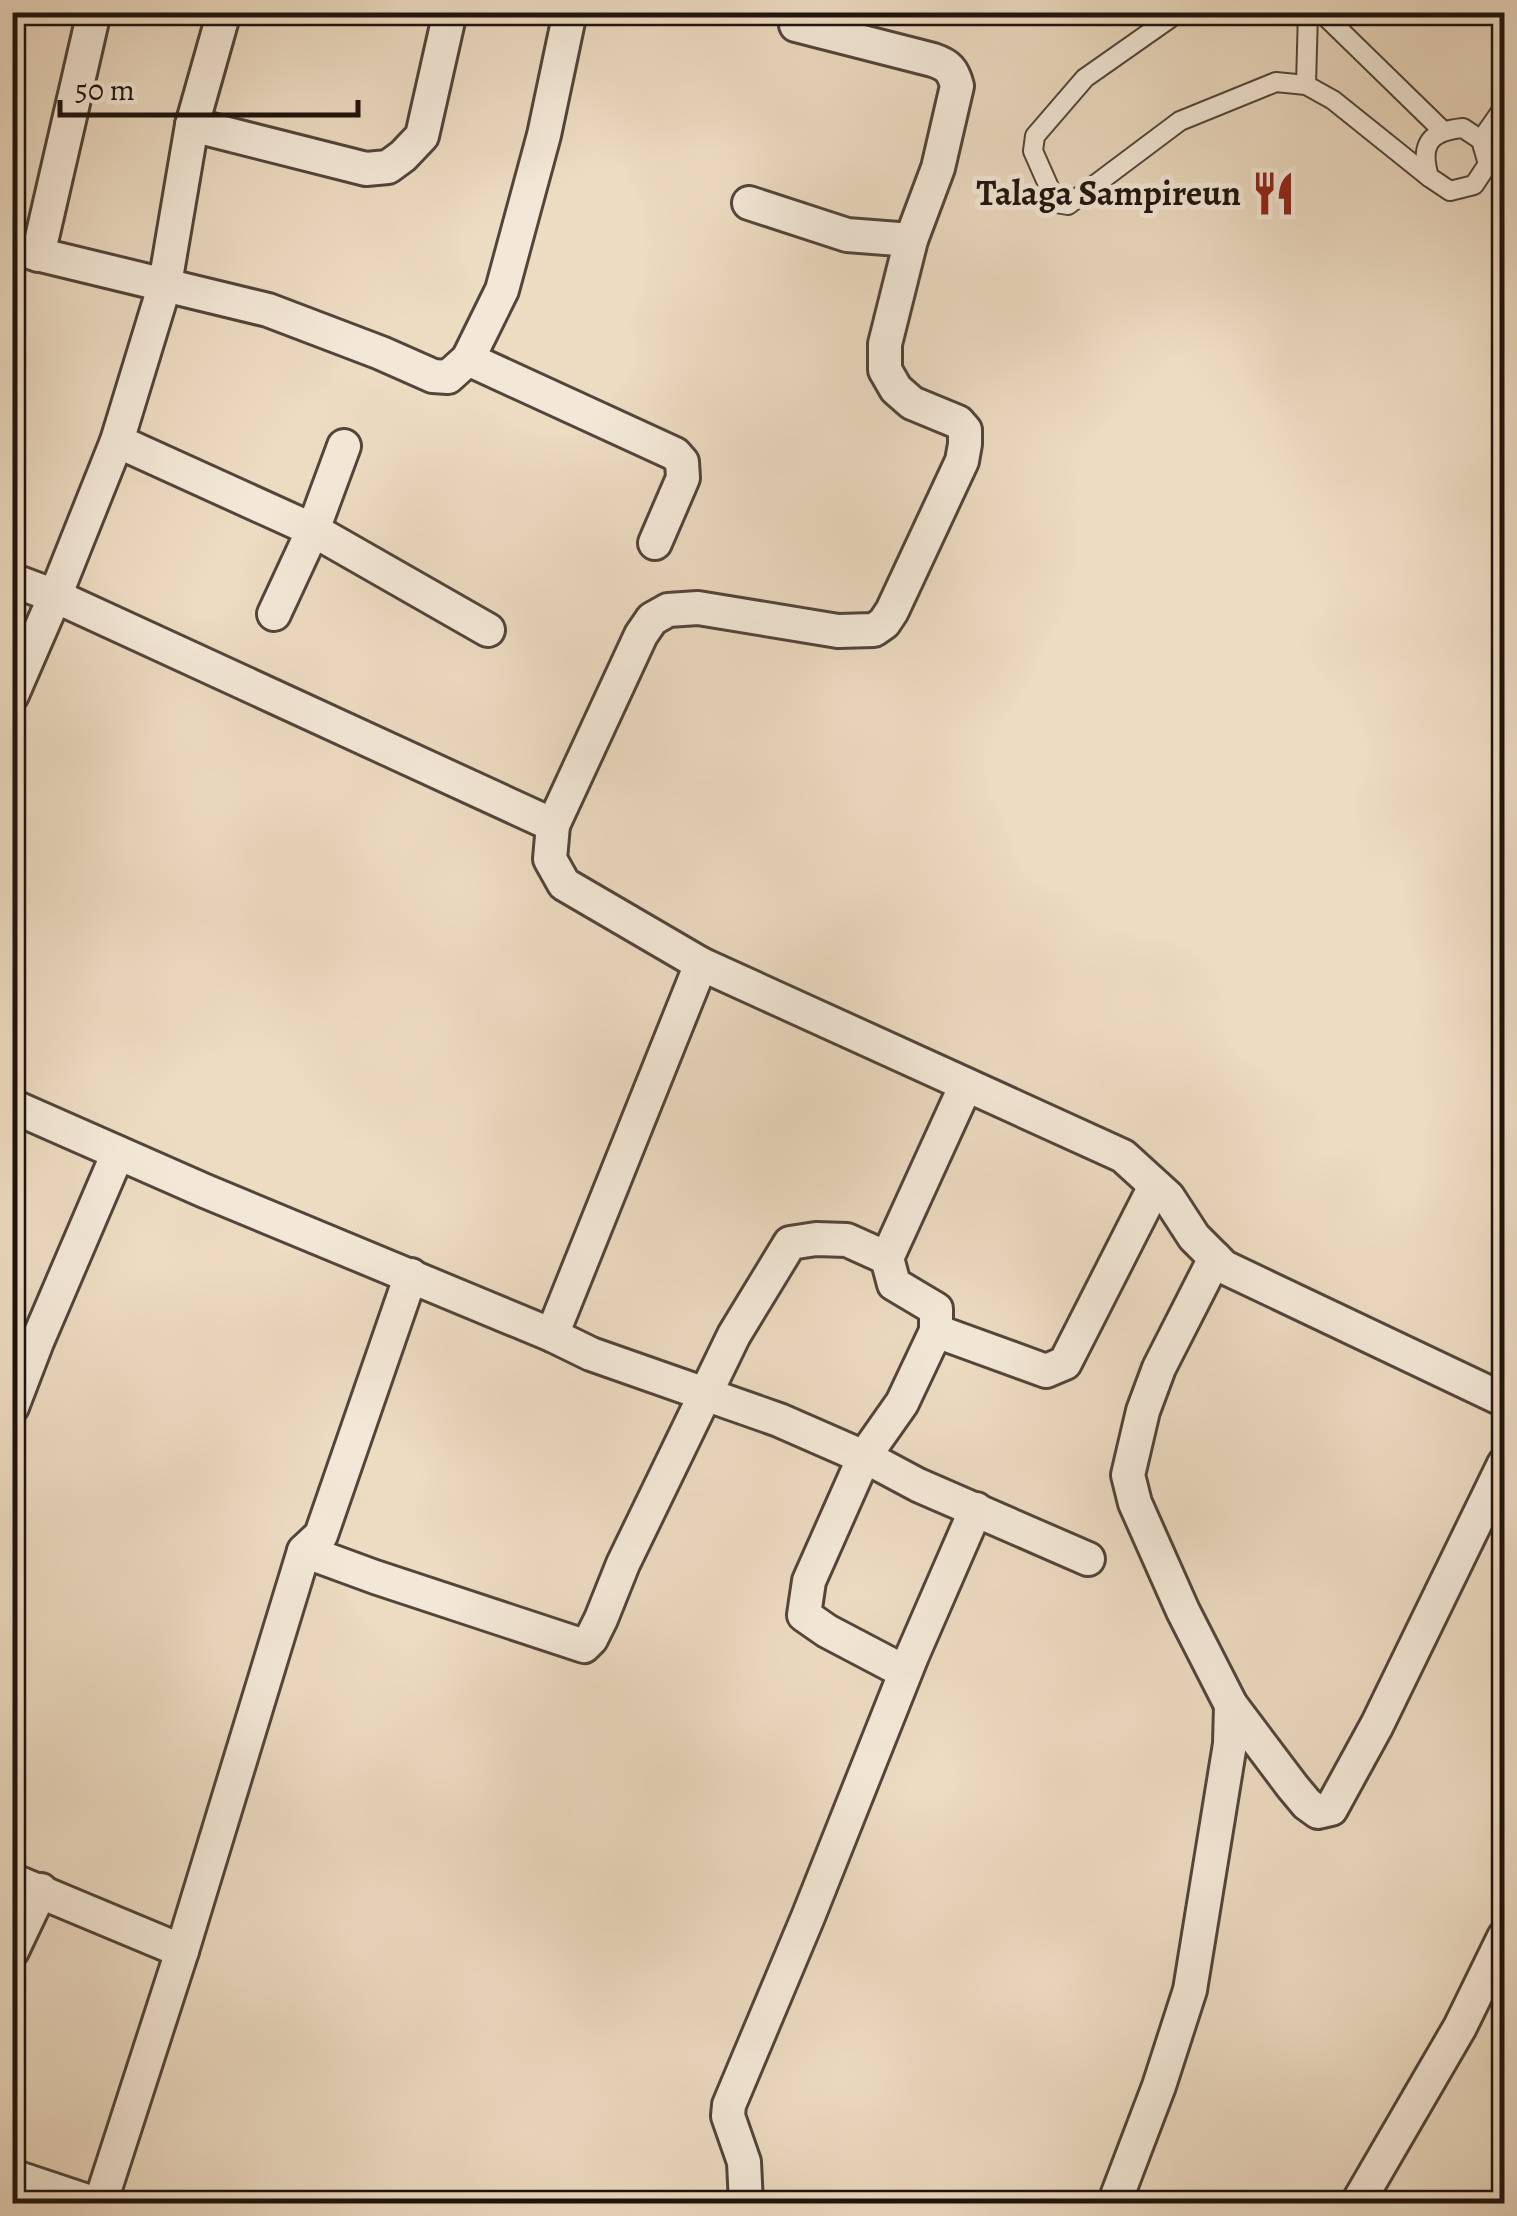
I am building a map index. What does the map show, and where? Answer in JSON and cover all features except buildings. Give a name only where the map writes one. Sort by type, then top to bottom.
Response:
[{"type":"street","points":[[94,12],[25,252],[268,310],[441,378],[454,374],[468,359],[502,290],[544,135],[570,12]]},
{"type":"street","points":[[12,695],[117,441],[165,284],[192,125],[224,12]]},
{"type":"street","points":[[192,125],[366,169],[388,167],[422,136],[450,12]]},
{"type":"street","points":[[796,25],[933,60],[946,65],[954,74],[956,86],[938,168],[911,240],[885,344],[885,370],[896,389],[912,403],[958,422],[965,430],[962,460],[892,611],[874,630],[838,631],[698,608],[659,613],[641,635],[553,825],[550,859],[564,884],[700,964],[1123,1156],[1168,1197],[1194,1237],[1224,1266],[1504,1400]]},
{"type":"street","points":[[749,203],[848,235],[911,240]]},
{"type":"street","points":[[468,359],[674,454],[682,462],[683,478],[655,542]]},
{"type":"street","points":[[117,441],[313,530],[488,630]]},
{"type":"street","points":[[274,614],[313,530],[344,446]]},
{"type":"street","points":[[12,580],[56,596],[553,825]]},
{"type":"street","points":[[552,1334],[700,964]]},
{"type":"street","points":[[905,1672],[804,1615],[809,1580],[864,1457],[902,1403],[936,1331],[936,1308],[894,1284],[887,1258],[966,1085]]},
{"type":"street","points":[[12,1106],[552,1334],[591,1354],[779,1420],[1088,1559]]},
{"type":"street","points":[[12,1408],[118,1153]]},
{"type":"street","points":[[936,1331],[1046,1371],[1065,1363],[1155,1186]]},
{"type":"street","points":[[304,1551],[584,1646],[601,1619],[623,1564],[734,1335],[790,1244],[816,1239],[847,1240],[887,1258]]},
{"type":"street","points":[[1216,1258],[1160,1368],[1143,1411],[1128,1476],[1134,1503],[1232,1705],[1307,1804],[1318,1812],[1330,1808],[1377,1725],[1504,1464]]},
{"type":"street","points":[[12,2176],[98,2204],[182,1951],[304,1551],[321,1534],[411,1275]]},
{"type":"street","points":[[746,2204],[744,2162],[728,2116],[729,2105],[905,1672],[976,1509]]},
{"type":"street","points":[[1114,2204],[1190,1990],[1230,1744],[1232,1705]]},
{"type":"street","points":[[12,1951],[27,1885],[182,1951]]},
{"type":"street","points":[[1357,2204],[1460,2026],[1504,1936]]},
{"type":"lane","points":[[1179,12],[1086,78],[1035,136],[1032,152],[1056,203],[1068,205],[1180,120],[1276,82],[1306,85],[1333,100],[1428,176],[1450,191],[1474,185],[1488,164],[1481,140],[1464,128],[1442,130],[1428,142],[1424,160],[1428,176]]},
{"type":"lane","points":[[1306,85],[1308,12]]},
{"type":"lane","points":[[1320,12],[1442,130]]},
{"type":"lane","points":[[1481,140],[1504,106]]},
{"type":"place","name":"Talaga Sampireun","points":[[1274,193]]}]
